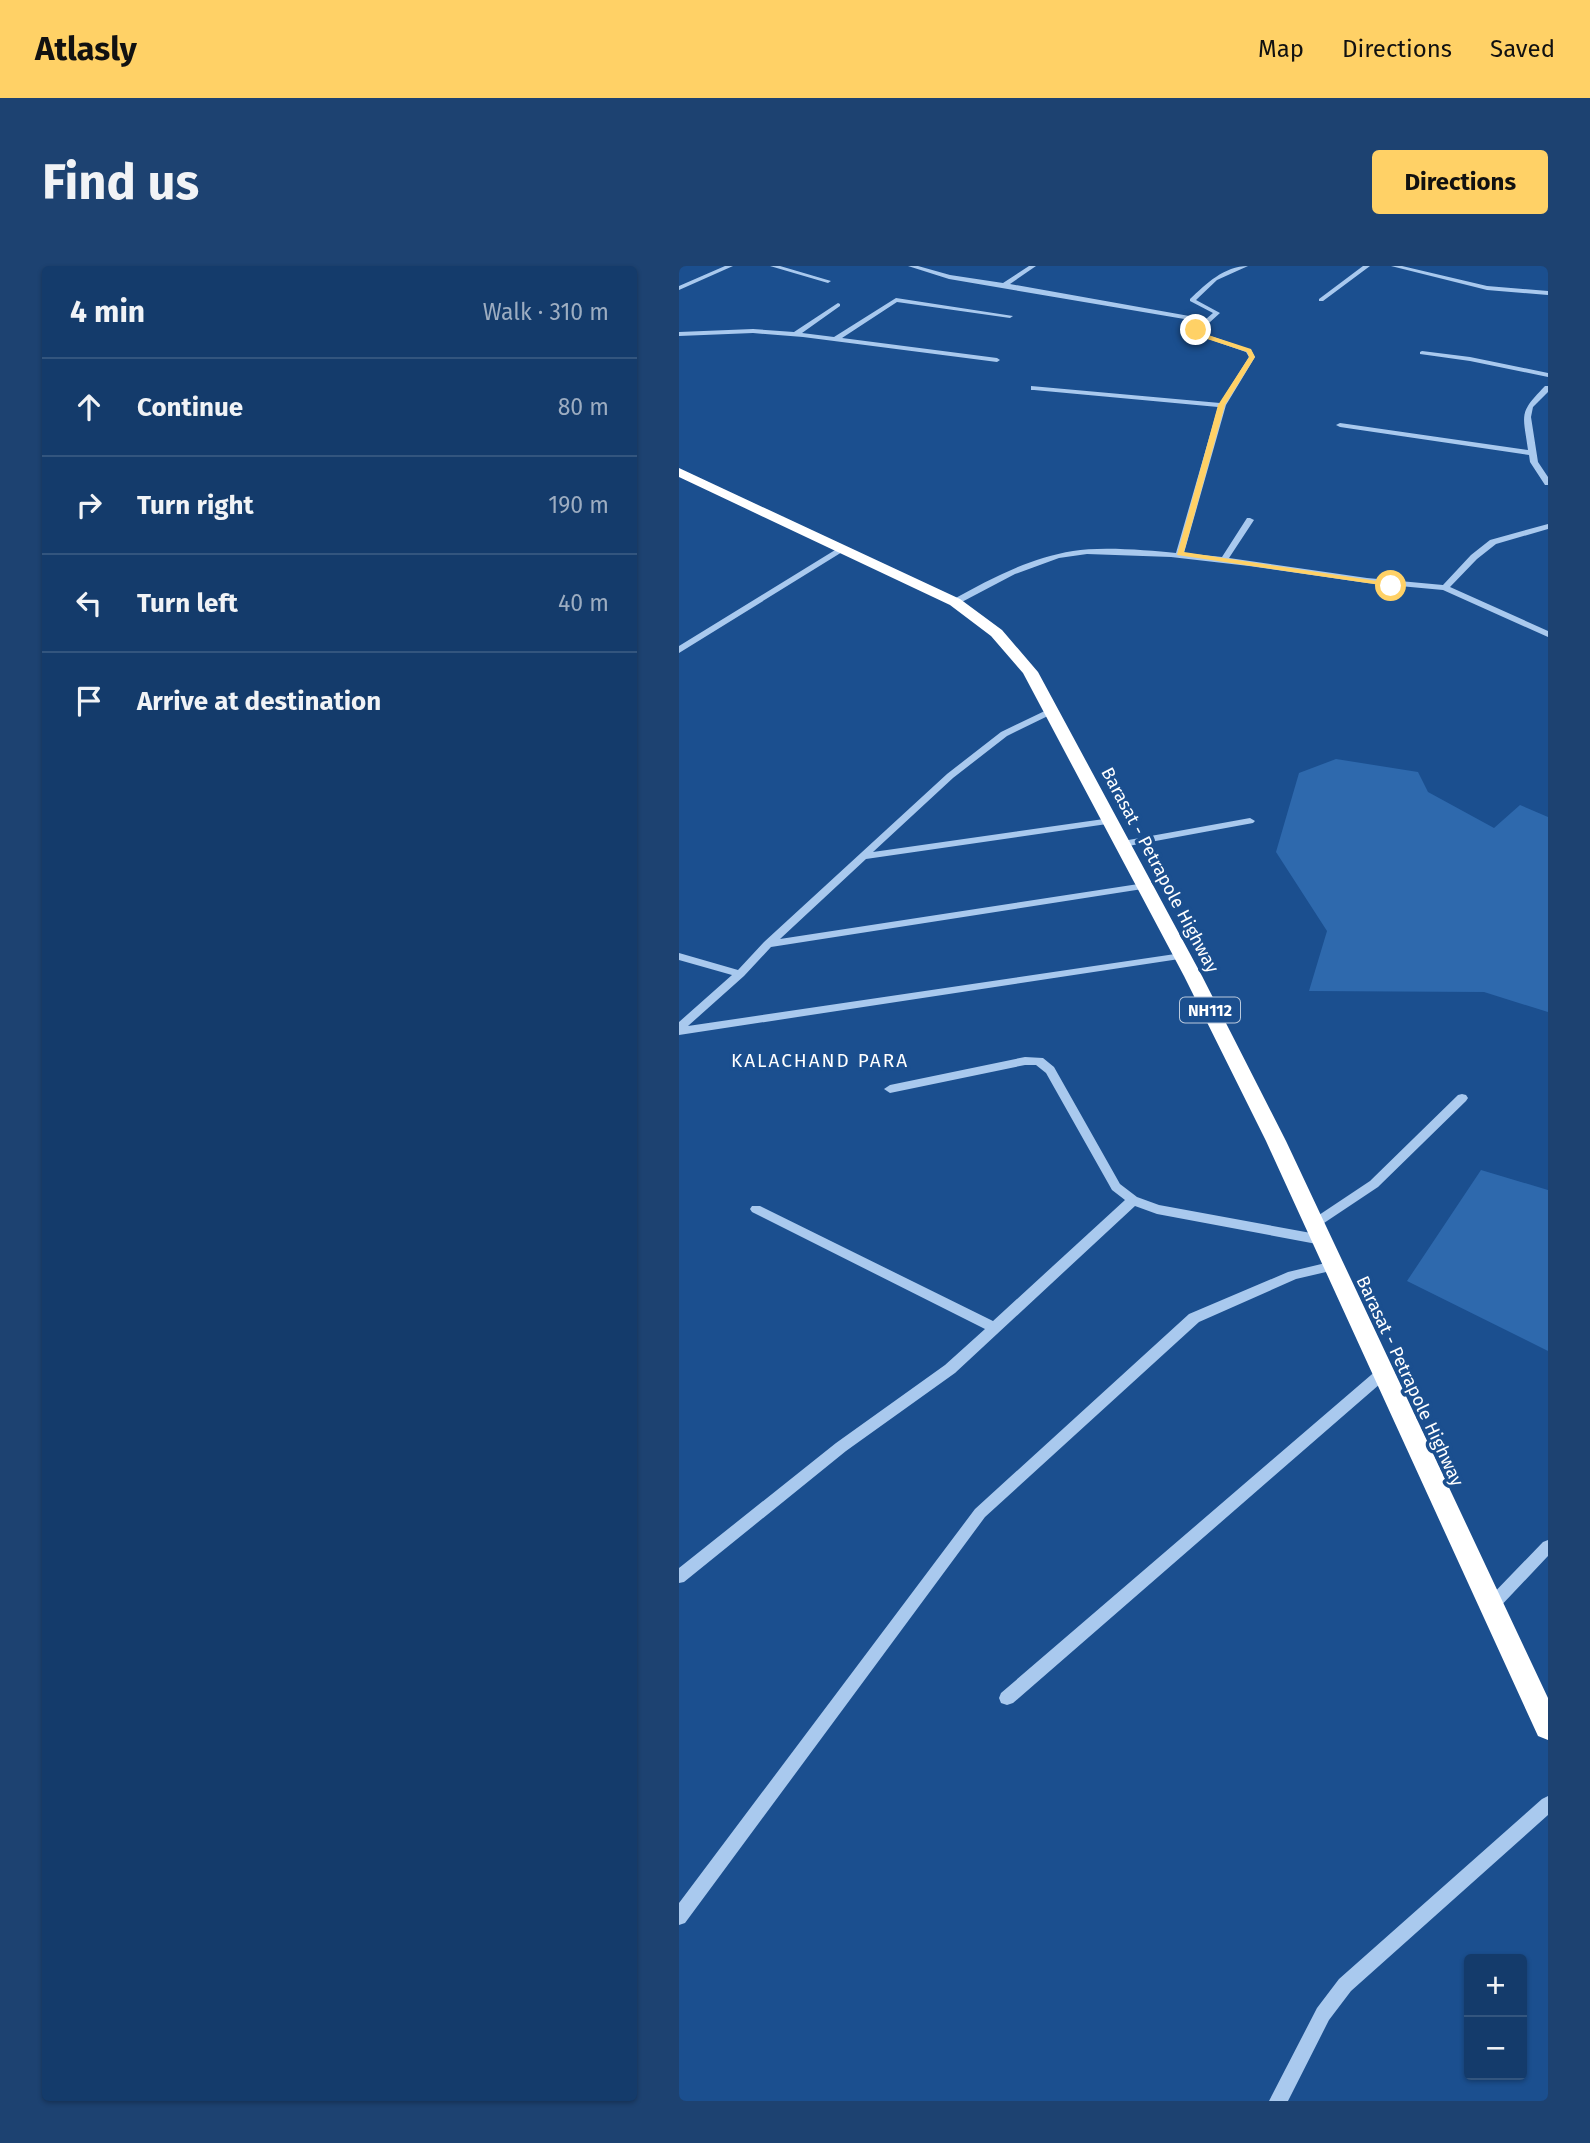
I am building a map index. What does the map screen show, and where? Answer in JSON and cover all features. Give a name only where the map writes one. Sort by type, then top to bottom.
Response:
[{"type":"highway","name":"Barasat - Petrapole Highway","points":[[679,472],[954,603],[984,621],[1016,652],[1111,821],[1276,1141],[1548,1727]]},
{"type":"street","points":[[679,288],[730,266]]},
{"type":"street","points":[[773,266],[828,281]]},
{"type":"street","points":[[911,266],[949,277],[1207,321]]},
{"type":"street","points":[[1004,285],[1033,266]]},
{"type":"street","points":[[1180,554],[1222,405],[1252,357],[1249,351],[1196,333],[1216,311],[1193,301],[1193,298],[1215,279],[1245,266]]},
{"type":"street","points":[[1321,300],[1367,266]]},
{"type":"street","points":[[1394,266],[1487,288],[1548,293]]},
{"type":"street","points":[[836,339],[895,300],[1010,316]]},
{"type":"street","points":[[796,334],[838,305]]},
{"type":"street","points":[[679,334],[753,331],[796,334],[997,360]]},
{"type":"street","points":[[1422,354],[1470,359],[1548,375]]},
{"type":"street","points":[[1034,388],[1222,405]]},
{"type":"street","points":[[1548,388],[1530,406],[1527,417],[1534,462],[1548,484]]},
{"type":"street","points":[[1340,425],[1534,453]]},
{"type":"street","points":[[1224,560],[1250,520]]},
{"type":"street","points":[[1445,588],[1474,556],[1493,542],[1548,526]]},
{"type":"street","points":[[1538,531],[1548,533]]},
{"type":"street","points":[[682,645],[843,549]]},
{"type":"street","points":[[954,603],[1011,572],[1073,553],[1180,554],[1391,586],[1445,588],[1548,634]]},
{"type":"street","points":[[679,1029],[933,790],[1016,727],[1051,711]]},
{"type":"street","points":[[861,858],[1111,821]]},
{"type":"street","points":[[1123,844],[1250,821]]},
{"type":"street","points":[[768,944],[1145,886]]},
{"type":"street","points":[[679,956],[740,974]]},
{"type":"street","points":[[679,1029],[1182,956]]},
{"type":"street","points":[[890,1090],[1039,1061],[1050,1070],[1116,1187],[1133,1200],[1157,1209],[1318,1232],[1374,1184],[1462,1098]]},
{"type":"street","points":[[679,1577],[841,1447],[950,1368],[1133,1200]]},
{"type":"street","points":[[756,1209],[995,1328]]},
{"type":"street","points":[[679,1917],[979,1513],[1194,1318],[1293,1275],[1334,1266]]},
{"type":"street","points":[[1007,1698],[1383,1373]]},
{"type":"street","points":[[1491,1606],[1548,1546]]},
{"type":"street","points":[[1278,2101],[1323,2014],[1345,1986],[1548,1804]]},
{"type":"shaded area","points":[[1336,759],[1418,772],[1428,792],[1494,828],[1520,805],[1548,817],[1548,1012],[1484,992],[1309,991],[1327,931],[1276,852],[1299,773]]},
{"type":"shaded area","points":[[1481,1170],[1548,1190],[1548,1351],[1407,1281]]},
{"type":"district","name":"KALACHAND PARA","points":[[820,1060]]},
{"type":"route","points":[[1196,330],[1196,333],[1249,351],[1252,357],[1222,405],[1180,554],[1362,579],[1391,586]]}]
